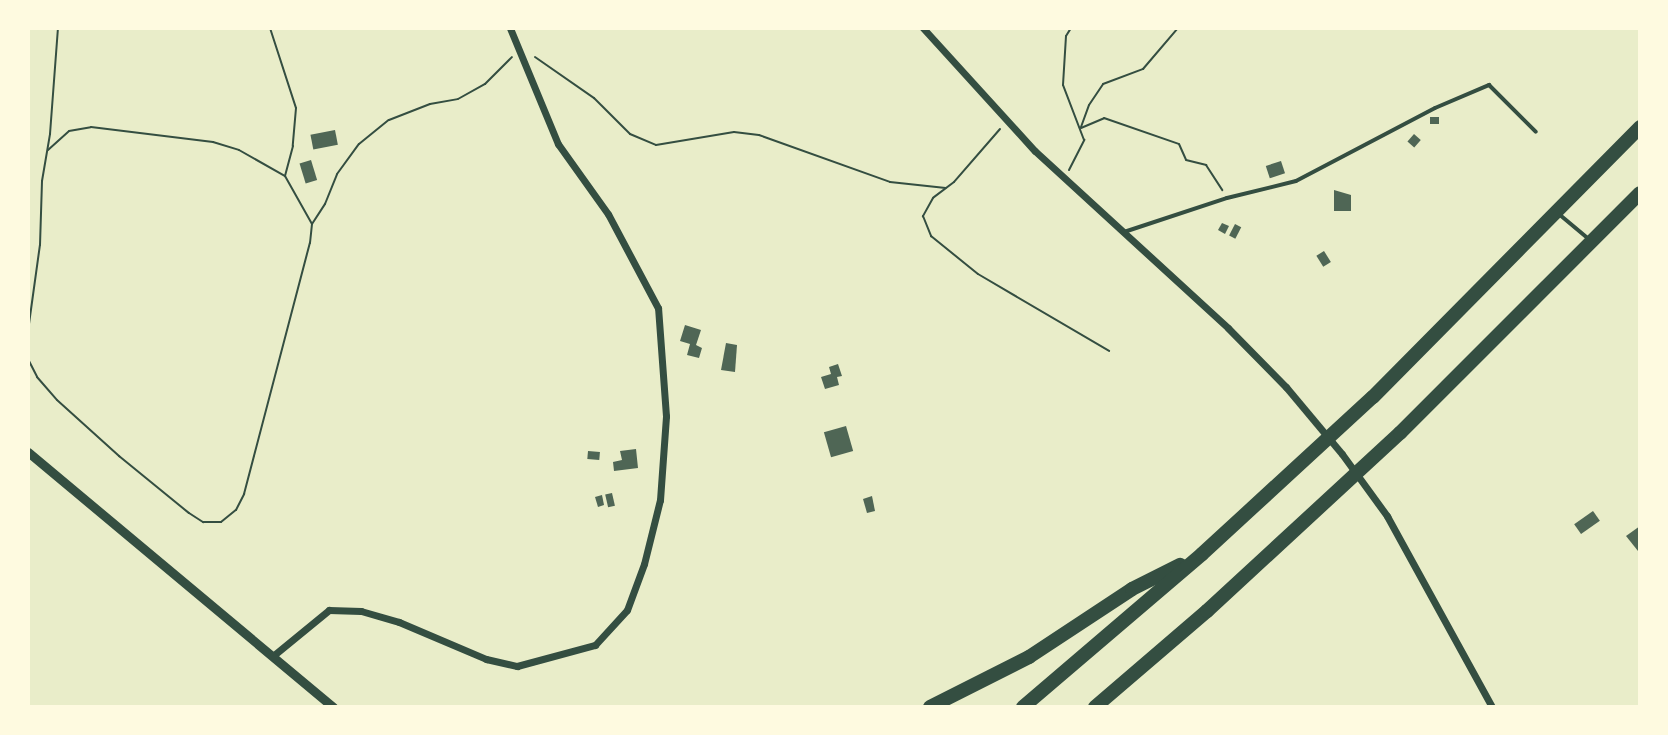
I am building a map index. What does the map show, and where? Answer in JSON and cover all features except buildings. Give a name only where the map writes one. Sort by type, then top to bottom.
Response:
[{"type":"highway","points":[[1023,707],[1202,554],[1373,397],[1558,214],[1640,127]]},
{"type":"highway","points":[[1095,707],[1207,611],[1400,433],[1640,193]]},
{"type":"highway","points":[[930,707],[1029,657],[1132,589],[1202,554]]},
{"type":"street","points":[[274,655],[329,610],[361,611],[399,622],[486,659],[517,666],[595,645],[627,610],[644,564],[660,500],[666,416],[658,308],[608,214],[558,144],[510,28]]},
{"type":"street","points":[[923,28],[1006,121],[1286,387],[1342,454],[1387,516],[1492,707]]},
{"type":"street","points":[[28,452],[333,707]]},
{"type":"lane","points":[[1124,232],[1227,198],[1296,181],[1435,108],[1489,85],[1536,132]]},
{"type":"lane","points":[[1558,214],[1593,242]]},
{"type":"path","points":[[28,331],[58,28]]},
{"type":"path","points":[[270,28],[296,108],[293,146],[285,176]]},
{"type":"path","points":[[1065,178],[1084,140],[1063,85],[1066,36],[1071,28]]},
{"type":"path","points":[[1081,128],[1089,105],[1103,84],[1143,69],[1178,28]]},
{"type":"path","points":[[28,359],[37,377],[57,400],[119,456],[189,513],[203,522],[221,522],[236,510],[244,494],[310,243],[312,224],[325,204],[337,174],[359,144],[389,120],[430,104],[458,99],[485,84],[519,50],[535,57],[594,98],[630,134],[656,145],[734,132],[759,135],[890,182],[946,188]]},
{"type":"path","points":[[1081,128],[1104,118],[1179,144],[1186,160],[1206,165],[1227,198]]},
{"type":"path","points":[[1006,121],[946,188],[933,198],[923,216],[931,236],[978,274],[1109,351]]},
{"type":"path","points":[[47,151],[69,131],[91,127],[213,142],[239,150],[285,176],[312,224]]}]
